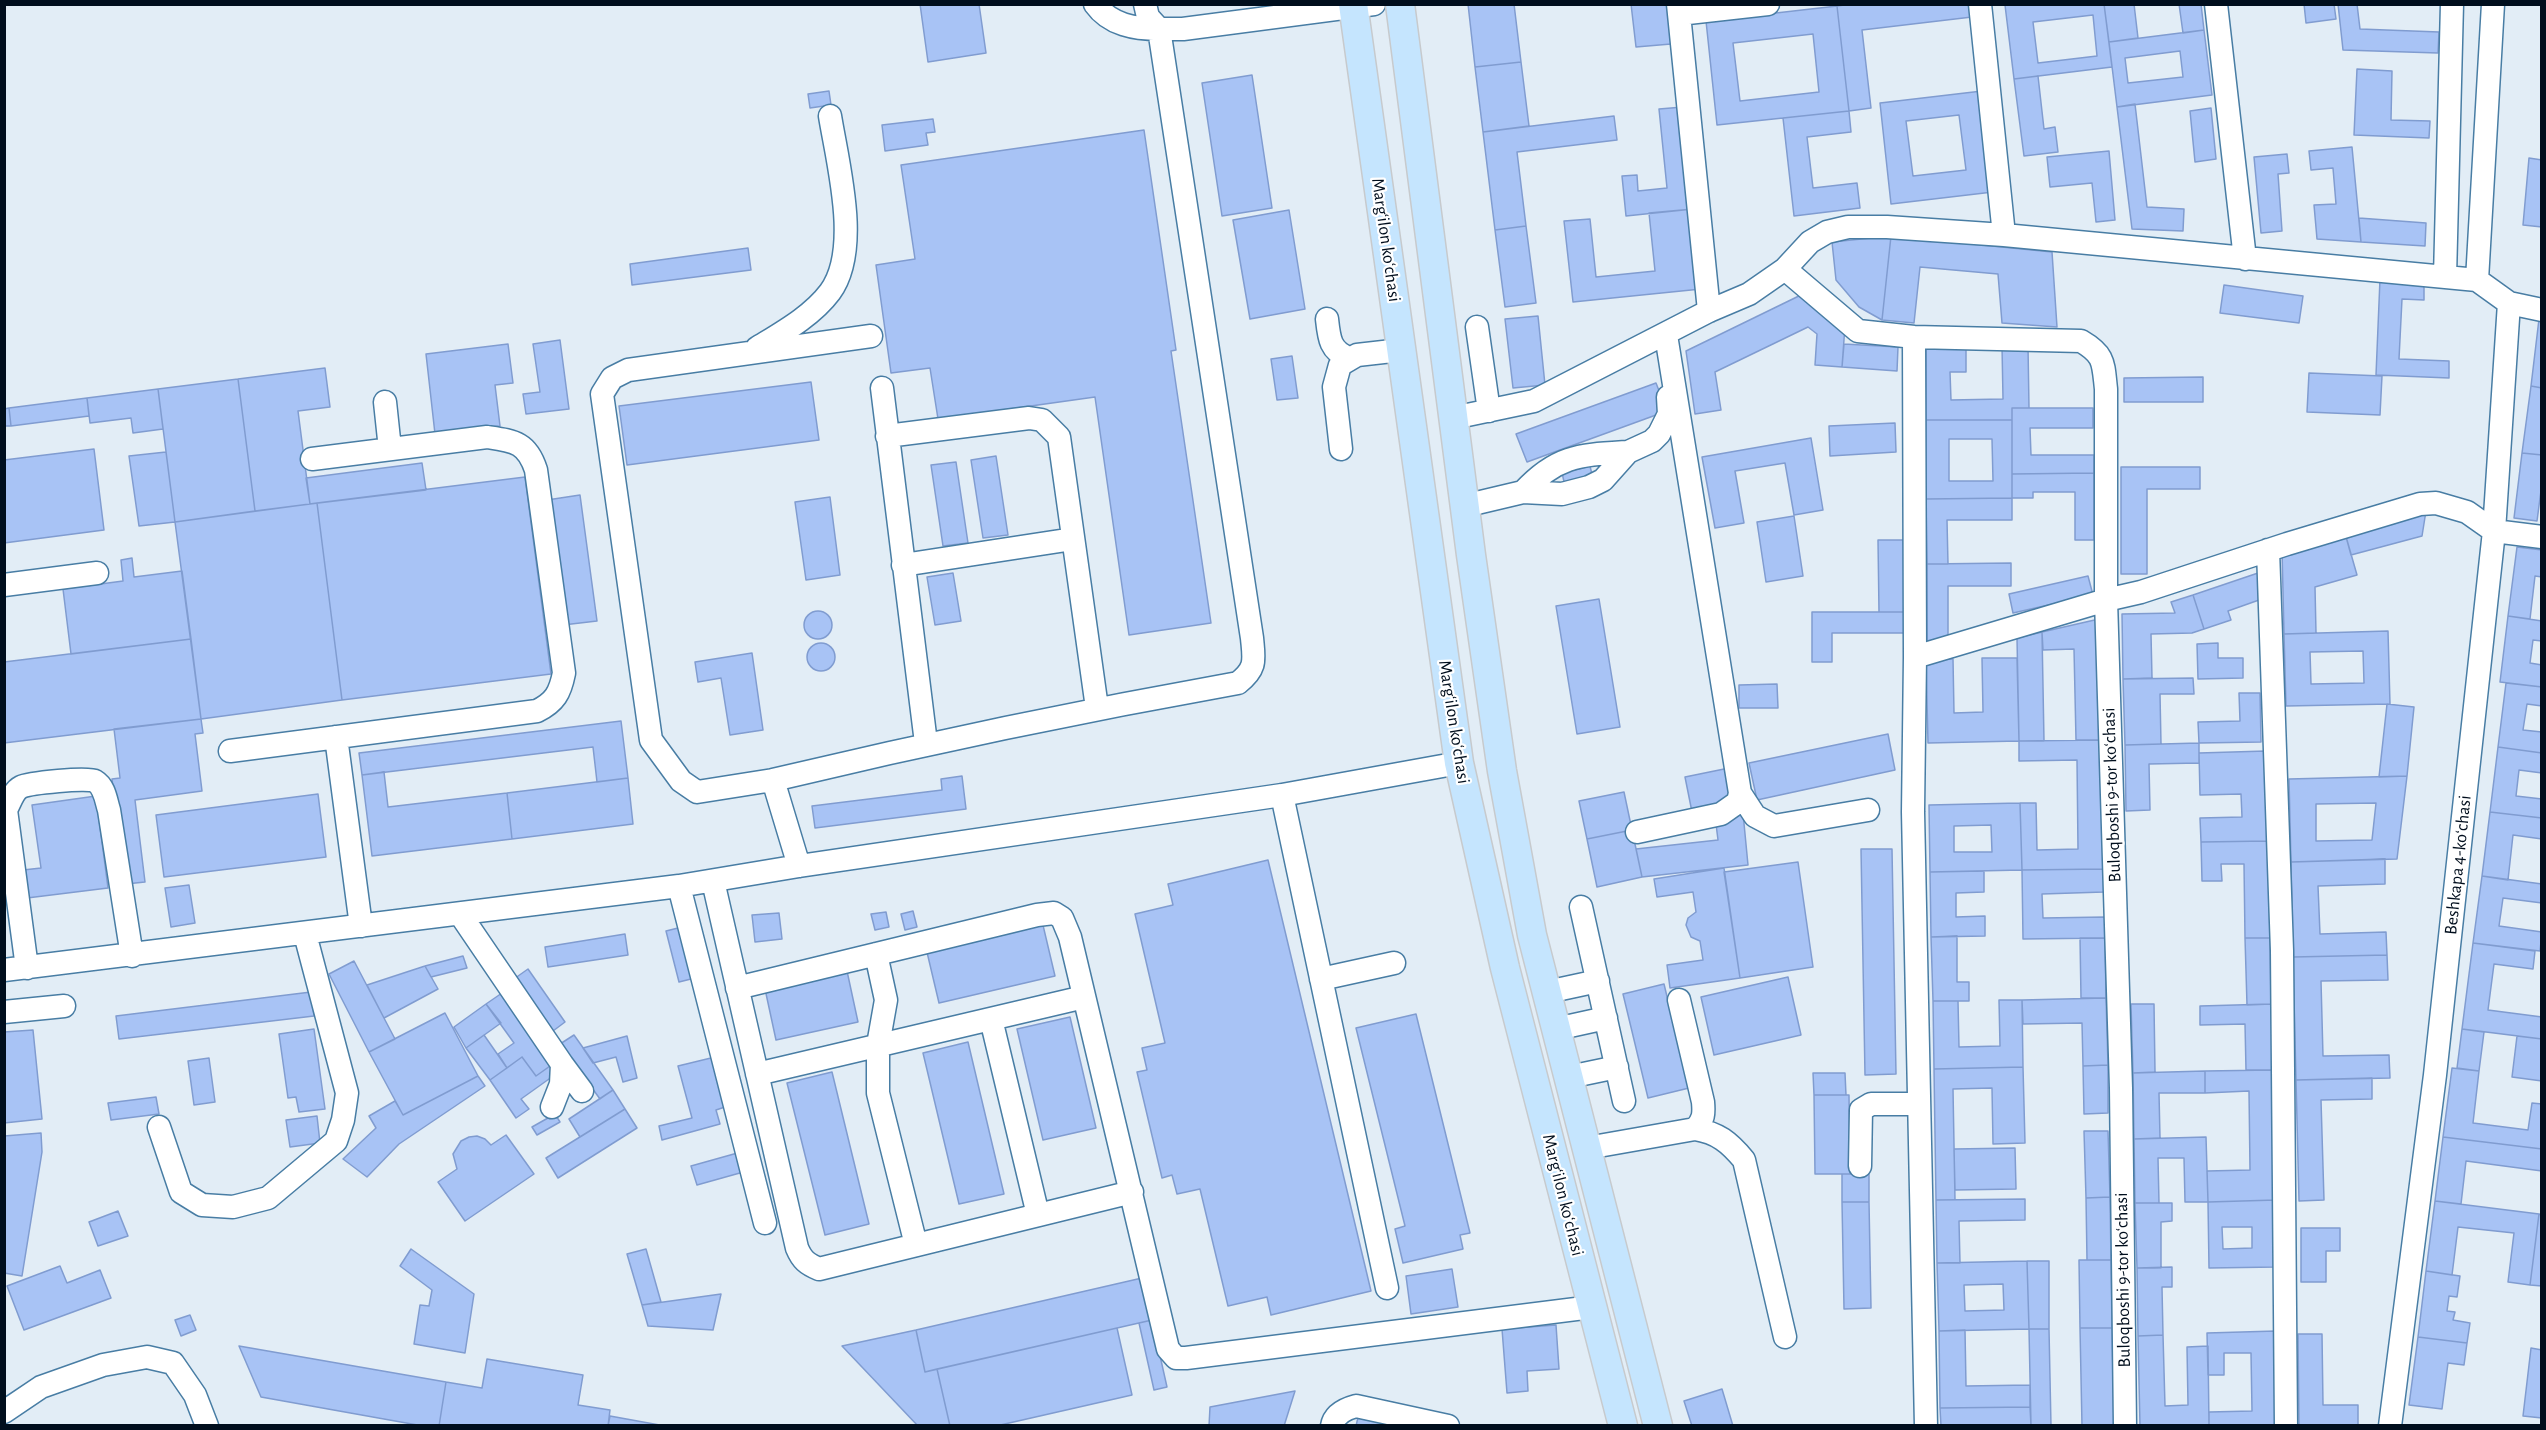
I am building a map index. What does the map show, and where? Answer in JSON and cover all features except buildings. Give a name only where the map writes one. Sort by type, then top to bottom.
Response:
[{"type":"main road","name":"Margʻilon koʻchasi","points":[[1400,4],[1464,506],[1502,771],[1532,935],[1658,1425]]},
{"type":"main road","name":"Margʻilon koʻchasi","points":[[1360,5],[1401,350],[1459,763],[1505,968],[1623,1425]]},
{"type":"street","points":[[1095,4],[1106,17],[1123,25],[1159,29],[1184,29],[1291,10],[1360,5]]},
{"type":"street","points":[[871,336],[628,370],[612,378],[602,394],[651,740],[681,781],[697,792],[773,780],[926,743],[1097,708],[1238,683],[1250,674],[1253,660],[1159,29],[1148,17],[1145,4]]},
{"type":"street","points":[[1709,312],[1679,9],[1768,4]]},
{"type":"street","points":[[1980,4],[2004,236]]},
{"type":"street","points":[[2216,4],[2245,259]]},
{"type":"street","points":[[2445,277],[2452,4]]},
{"type":"street","points":[[2476,280],[2493,4]]},
{"type":"street","points":[[748,353],[792,326],[813,309],[831,291],[841,272],[848,233],[831,116]]},
{"type":"street","points":[[1453,418],[1534,401],[1749,294],[1785,269],[1810,242],[1827,232],[1848,227],[1887,227],[2004,236],[2476,280],[2509,303],[2541,310]]},
{"type":"street","name":"Buloqboshi 9-tor koʻchasi","points":[[1785,269],[1858,331],[1914,337],[2081,341],[2097,351],[2103,360],[2106,389],[2106,600],[2121,1088],[2125,1425]]},
{"type":"street","name":"Beshkapa 4-koʻchasi","points":[[2390,1425],[2434,1075],[2494,531],[2509,303]]},
{"type":"street","points":[[1327,320],[1332,346],[1337,354],[1349,358]]},
{"type":"street","points":[[1477,327],[1489,411]]},
{"type":"street","points":[[1914,337],[1916,657],[1913,812],[1926,1425]]},
{"type":"street","points":[[1523,492],[1544,471],[1563,460],[1587,454],[1628,452],[1652,441],[1659,434],[1669,414],[1660,338]]},
{"type":"street","points":[[1637,832],[1721,814],[1738,802],[1740,794],[1660,338]]},
{"type":"street","points":[[1341,449],[1334,387],[1340,365],[1358,355],[1401,350]]},
{"type":"street","points":[[882,388],[926,743]]},
{"type":"street","points":[[385,402],[390,449]]},
{"type":"street","points":[[887,436],[1029,418],[1042,420],[1059,437],[1097,708]]},
{"type":"street","points":[[230,752],[537,711],[558,696],[564,673],[536,470],[526,449],[511,441],[487,437],[312,459]]},
{"type":"street","points":[[1464,506],[1523,492],[1562,494],[1589,488],[1603,480],[1628,452]]},
{"type":"street","points":[[1916,657],[2194,576],[2268,550],[2420,504],[2436,503],[2468,512],[2494,531],[2541,537]]},
{"type":"street","points":[[903,565],[1073,539]]},
{"type":"street","points":[[2268,550],[2282,951],[2286,1425]]},
{"type":"street","points":[[4,585],[97,573]]},
{"type":"street","points":[[336,737],[361,926]]},
{"type":"street","points":[[4,970],[132,956],[679,886],[1282,795],[1459,763]]},
{"type":"street","points":[[27,968],[6,810],[12,797],[21,787],[85,778],[96,782],[104,791],[132,956]]},
{"type":"street","points":[[773,780],[800,866]]},
{"type":"street","points":[[1740,794],[1755,816],[1774,826],[1868,810]]},
{"type":"street","points":[[1282,795],[1387,1288]]},
{"type":"street","points":[[713,881],[801,1258],[808,1264],[819,1269],[1132,1192]]},
{"type":"street","points":[[679,886],[765,1222]]},
{"type":"street","points":[[1581,907],[1624,1101]]},
{"type":"street","points":[[737,988],[1054,913],[1062,918],[1070,937],[1168,1349],[1176,1358],[1592,1307]]},
{"type":"street","points":[[460,914],[582,1092]]},
{"type":"street","points":[[159,1127],[181,1192],[202,1205],[234,1207],[267,1198],[336,1141],[343,1120],[347,1093],[305,934]]},
{"type":"street","points":[[876,954],[886,999],[878,1046],[878,1093],[916,1245]]},
{"type":"street","points":[[1321,979],[1394,963]]},
{"type":"street","points":[[1547,992],[1598,981]]},
{"type":"street","points":[[757,1074],[1084,997]]},
{"type":"street","points":[[1679,1000],[1703,1102],[1702,1123],[1695,1129]]},
{"type":"street","points":[[4,1012],[64,1006]]},
{"type":"street","points":[[1556,1029],[1606,1018]]},
{"type":"street","points":[[991,1019],[1038,1215]]},
{"type":"street","points":[[552,1107],[561,1084],[562,1064]]},
{"type":"street","points":[[1569,1077],[1617,1067]]},
{"type":"street","points":[[1860,1166],[1861,1110],[1871,1104],[1918,1104]]},
{"type":"street","points":[[1587,1148],[1695,1129],[1713,1132],[1730,1143],[1744,1160],[1785,1337]]},
{"type":"street","points":[[4,1412],[40,1387],[103,1365],[147,1357],[173,1363],[195,1395],[207,1425]]},
{"type":"street","points":[[1332,1425],[1333,1420],[1344,1409],[1356,1406],[1448,1425]]}]
